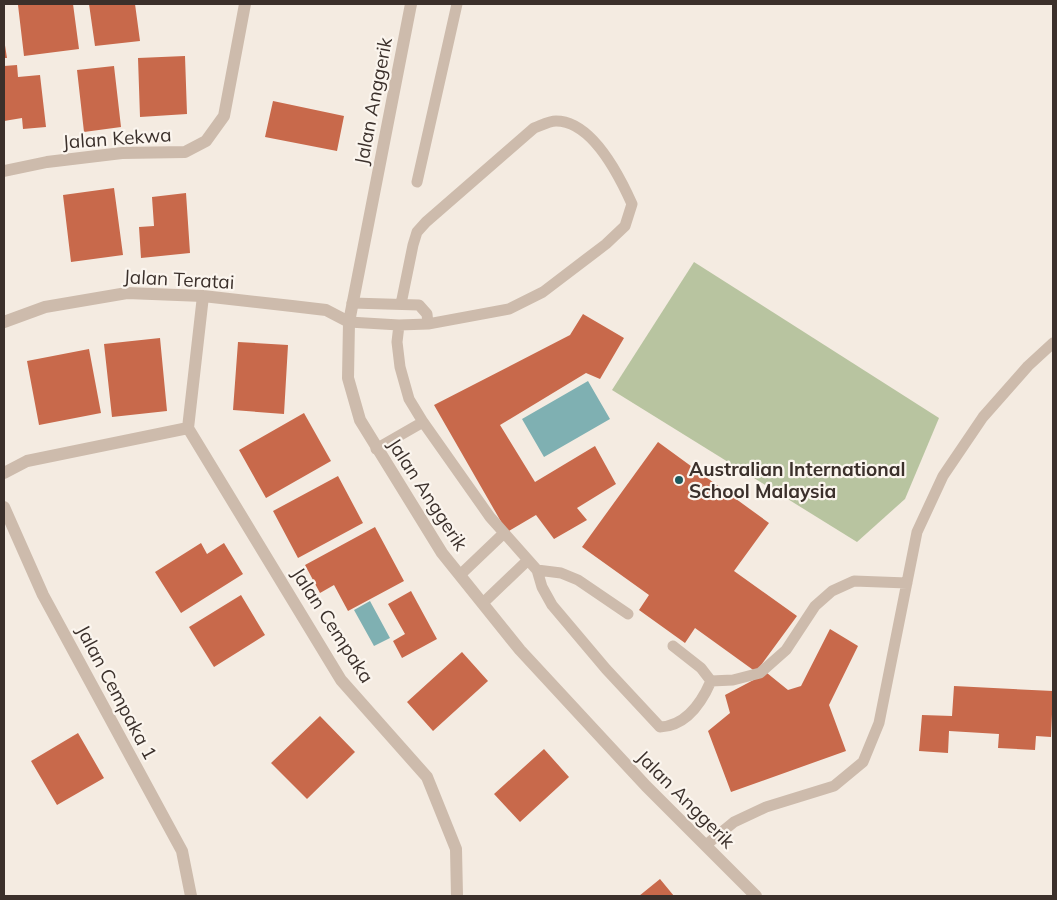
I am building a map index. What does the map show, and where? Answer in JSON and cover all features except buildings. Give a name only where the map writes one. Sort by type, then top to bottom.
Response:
[{"type":"street","name":"Jalan Kekwa","points":[[4,171],[47,162],[122,154],[185,152],[206,141],[224,116],[245,4]]},
{"type":"street","name":"Jalan Anggerik","points":[[412,4],[349,322],[348,378],[360,420],[442,554],[520,650],[646,786],[756,896]]},
{"type":"street","name":"Jalan Teratai","points":[[4,322],[45,307],[127,293],[203,296],[326,310],[349,322]]},
{"type":"street","points":[[4,473],[27,461],[188,428],[203,296]]},
{"type":"street","name":"Jalan Teratai","points":[[326,310],[352,303]]},
{"type":"street","name":"Jalan Cempaka","points":[[188,428],[341,680],[427,777],[456,849],[457,896]]},
{"type":"street","name":"Jalan Cempaka 1","points":[[4,507],[43,594],[182,850],[191,896]]},
{"type":"lane","points":[[417,182],[457,4]]},
{"type":"lane","points":[[349,322],[398,325],[428,324],[509,309],[543,292],[606,244],[625,226],[632,204],[620,176],[590,138],[571,123],[554,121],[534,128],[417,232],[401,304]]},
{"type":"lane","points":[[352,303],[418,305],[424,308],[428,324]]},
{"type":"lane","points":[[398,325],[397,342],[400,367],[409,399],[455,470],[504,533],[537,570],[542,587],[552,605],[606,669],[660,727],[673,726],[686,718],[704,697],[711,681]]},
{"type":"lane","points":[[706,845],[734,822],[766,807],[834,786],[863,762],[879,723],[917,532],[942,476],[983,417],[1028,366],[1053,343]]},
{"type":"lane","points":[[376,448],[423,422]]},
{"type":"lane","points":[[460,575],[504,533]]},
{"type":"lane","points":[[483,603],[528,560]]},
{"type":"lane","points":[[537,570],[561,573],[578,580],[628,614]]},
{"type":"lane","points":[[711,681],[733,680],[760,673],[786,650],[815,606],[832,591],[854,582],[907,583]]},
{"type":"lane","points":[[672,646],[701,668],[711,681]]},
{"type":"green space","points":[[694,262],[939,418],[905,499],[857,542],[612,390]]},
{"type":"water","points":[[588,381],[610,419],[544,457],[522,419]]},
{"type":"water","points":[[370,601],[390,638],[374,646],[354,610]]},
{"type":"place","name":"Australian International School Malaysia","points":[[679,480]]}]
